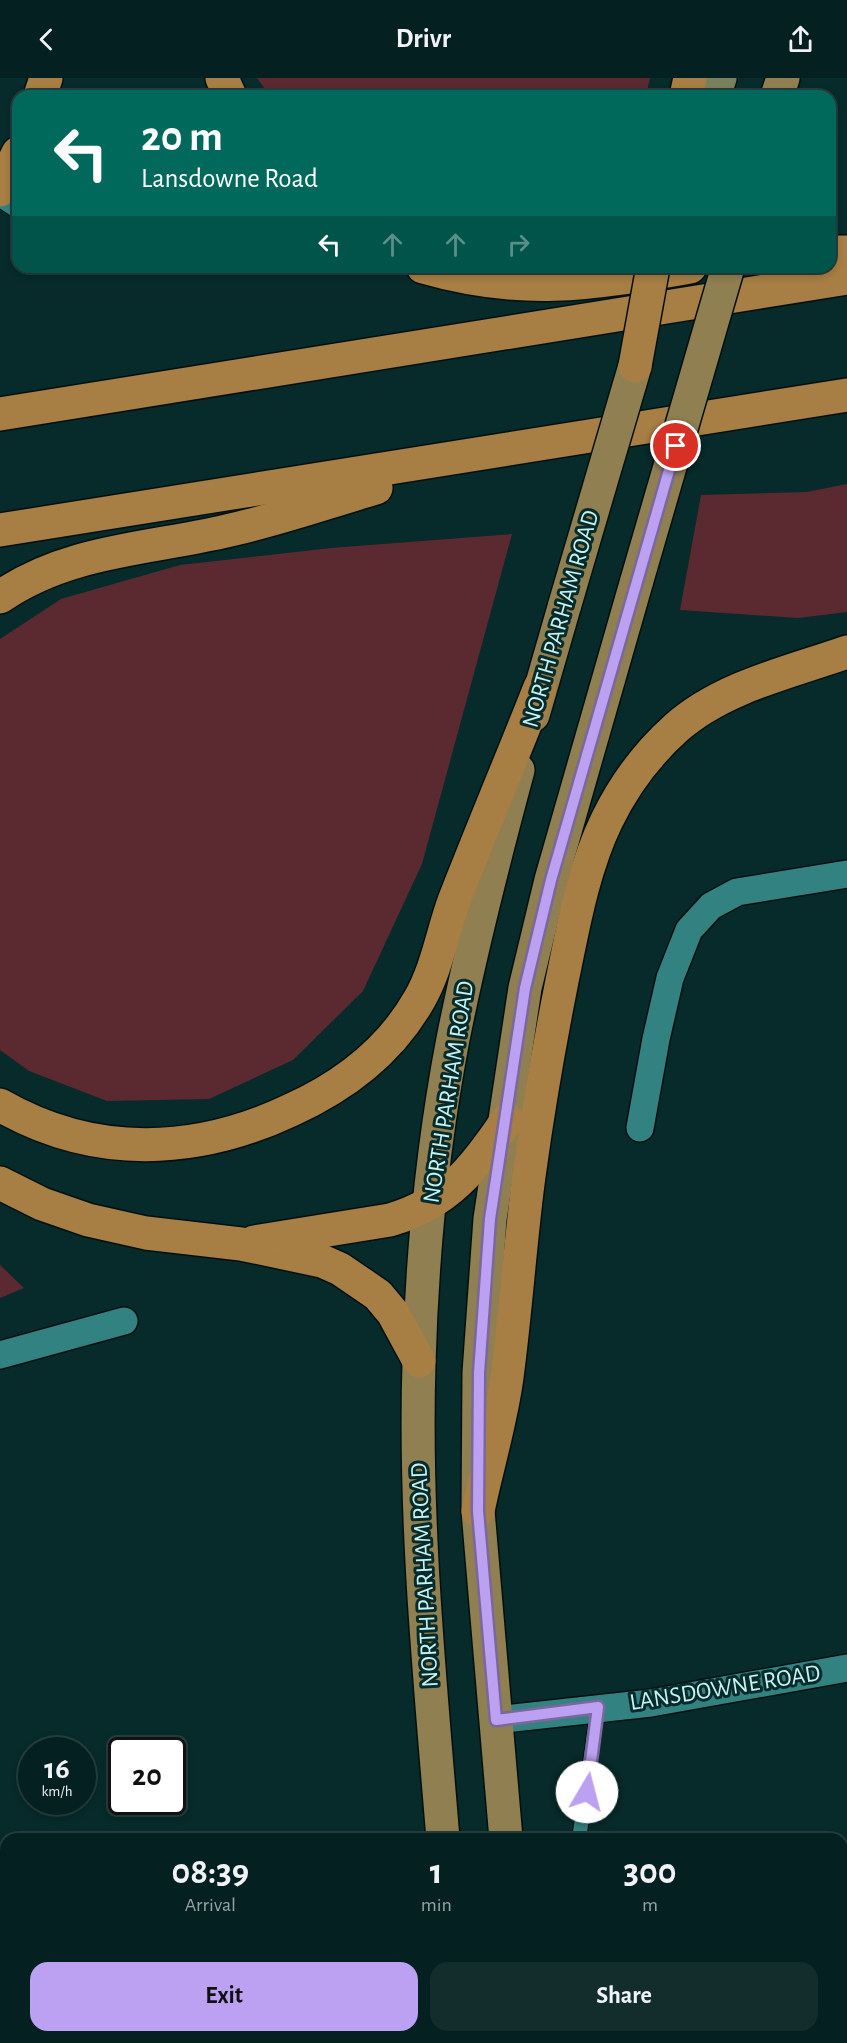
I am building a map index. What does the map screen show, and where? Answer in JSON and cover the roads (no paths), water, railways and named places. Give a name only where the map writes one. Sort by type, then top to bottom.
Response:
[{"type":"highway","points":[[0,190],[12,165]]},
{"type":"highway","points":[[447,273],[487,283],[543,286],[609,281],[655,273]]},
{"type":"highway","name":"NORTH PARHAM ROAD","points":[[443,1833],[419,1519],[419,1361],[431,1204],[453,1041],[477,929],[540,687],[635,366],[652,273]]},
{"type":"highway","points":[[505,1833],[478,1511],[477,1425],[482,1311],[490,1219],[507,1120],[525,988],[551,880],[726,273]]},
{"type":"highway","points":[[0,414],[847,278]]},
{"type":"highway","points":[[0,530],[847,395]]},
{"type":"highway","points":[[0,597],[43,573],[82,559],[223,532],[512,449]]},
{"type":"highway","points":[[478,1511],[506,1380],[529,1175],[548,1054],[570,944],[589,868],[605,822],[624,789],[646,758],[686,721],[710,704],[743,689],[847,652]]},
{"type":"highway","points":[[0,1105],[45,1126],[77,1136],[115,1143],[154,1145],[201,1141],[253,1128],[307,1103],[347,1080],[378,1054],[402,1027],[420,999],[435,967],[453,904],[540,687]]},
{"type":"highway","points":[[241,1245],[390,1220],[431,1204],[449,1192],[467,1174],[507,1120]]},
{"type":"highway","points":[[0,1183],[42,1204],[88,1220],[146,1233],[241,1245],[322,1261],[360,1281],[393,1313],[419,1361]]},
{"type":"street","points":[[640,1128],[668,988],[689,930],[711,906],[737,892],[847,874]]},
{"type":"street","points":[[0,1354],[124,1321]]},
{"type":"street","name":"LANSDOWNE ROAD","points":[[496,1720],[598,1707],[651,1703],[847,1668]]},
{"type":"lane","points":[[580,1833],[598,1707]]}]
